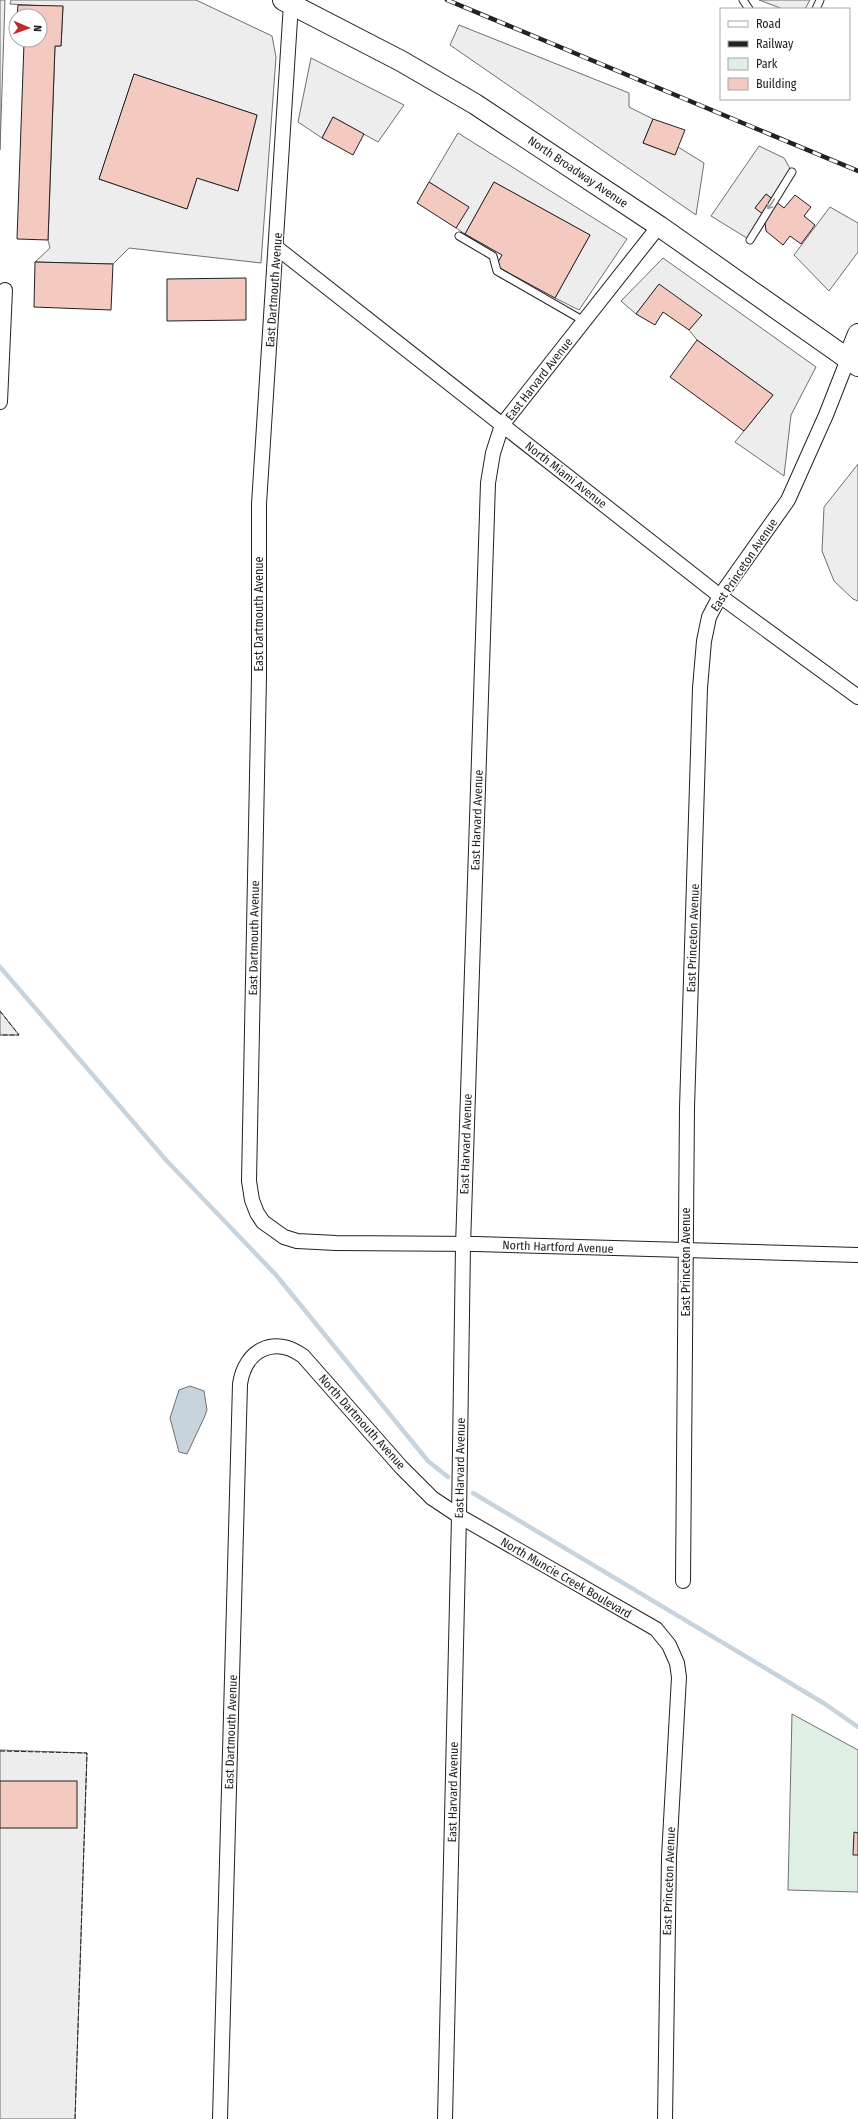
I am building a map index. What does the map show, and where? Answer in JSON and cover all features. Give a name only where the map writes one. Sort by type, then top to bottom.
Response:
[{"type":"main road","name":"North Broadway Avenue","points":[[287,2],[401,61],[475,104],[660,226],[853,363]]},
{"type":"main road","name":"East Princeton Avenue","points":[[853,363],[858,334]]},
{"type":"street","name":"East Dartmouth Avenue","points":[[264,1222],[257,1213],[252,1200],[249,1181],[259,707],[259,504],[277,248],[287,2]]},
{"type":"street","name":"East Harvard Avenue","points":[[445,2119],[459,1516],[463,1246],[488,483],[493,453],[502,425],[660,226]]},
{"type":"street","name":"North Miami Avenue","points":[[277,248],[720,596],[858,697]]},
{"type":"street","points":[[0,402],[5,290]]},
{"type":"street","name":"East Princeton Avenue","points":[[683,1581],[685,1251],[700,688],[706,628],[709,617],[720,596],[788,500],[826,416],[853,363]]},
{"type":"street","name":"North Hartford Avenue","points":[[264,1222],[284,1237],[296,1241],[463,1246],[476,1244],[858,1255]]},
{"type":"street","name":"North Dartmouth Avenue","points":[[259,1351],[268,1347],[283,1346],[293,1348],[303,1356],[401,1467],[432,1498],[459,1516]]},
{"type":"street","name":"East Dartmouth Avenue","points":[[220,2119],[240,1384],[245,1366],[259,1351]]},
{"type":"street","name":"North Muncie Creek Boulevard","points":[[459,1516],[656,1629],[670,1645]]},
{"type":"street","name":"East Princeton Avenue","points":[[665,2119],[669,1857],[679,1698],[677,1663],[670,1645]]},
{"type":"lane","points":[[742,0],[748,8]]},
{"type":"lane","points":[[750,240],[792,172]]},
{"type":"lane","points":[[459,236],[493,256],[497,271],[584,321]]},
{"type":"green space","points":[[792,1714],[858,1750],[858,1892],[788,1890]]},
{"type":"shaded area","points":[[0,0],[5,0],[0,150]]},
{"type":"shaded area","points":[[11,0],[196,0],[272,36],[276,57],[261,263],[129,248],[113,264],[35,262],[50,248],[48,240],[55,46],[61,46],[63,7],[10,4]],"holes":[[[134,74],[257,115],[238,191],[197,178],[187,209],[99,179]]]},
{"type":"shaded area","points":[[759,0],[810,0],[806,8],[780,8]]},
{"type":"shaded area","points":[[459,25],[629,93],[629,107],[653,119],[643,143],[675,155],[678,147],[704,163],[696,215],[450,45]]},
{"type":"shaded area","points":[[311,58],[404,105],[378,142],[333,117],[322,138],[298,122]]},
{"type":"shaded area","points":[[458,133],[627,239],[579,310],[555,298],[590,235],[494,182],[465,234],[456,228],[468,207],[429,182]]},
{"type":"shaded area","points":[[759,146],[784,158],[792,172],[774,200],[766,194],[755,208],[764,215],[750,240],[711,216]]},
{"type":"shaded area","points":[[830,207],[858,223],[858,252],[829,291],[794,255]]},
{"type":"shaded area","points":[[663,258],[816,367],[791,415],[784,476],[735,442],[773,395],[697,340],[689,330],[701,315],[659,285],[636,314],[621,301]]},
{"type":"shaded area","points":[[858,464],[858,601],[853,599],[834,581],[822,551],[824,507]]},
{"type":"shaded area","points":[[0,1011],[19,1035],[0,1035]]},
{"type":"shaded area","points":[[190,1386],[204,1391],[207,1410],[187,1454],[179,1452],[170,1418],[179,1390]]},
{"type":"shaded area","points":[[0,1750],[87,1753],[75,2119],[0,2119]]},
{"type":"building","points":[[18,5],[63,6],[61,46],[55,46],[48,240],[17,239],[24,48],[48,48],[48,8],[18,8]]},
{"type":"building","points":[[134,74],[257,115],[238,191],[197,178],[187,209],[99,179]]},
{"type":"building","points":[[333,117],[364,134],[353,155],[322,138]]},
{"type":"building","points":[[653,119],[685,130],[675,155],[643,143]]},
{"type":"building","points":[[429,182],[469,207],[456,228],[417,203]]},
{"type":"building","points":[[494,182],[590,235],[555,298],[496,266],[502,255],[465,234]]},
{"type":"building","points":[[766,194],[784,208],[795,195],[811,207],[804,216],[815,225],[801,244],[790,236],[783,245],[766,231],[764,215],[755,208]]},
{"type":"building","points":[[35,262],[113,264],[111,310],[34,307]]},
{"type":"building","points":[[246,278],[246,320],[167,321],[167,279]]},
{"type":"building","points":[[659,284],[702,315],[689,330],[663,312],[655,325],[636,314]]},
{"type":"building","points":[[697,340],[773,395],[744,431],[670,377]]},
{"type":"building","points":[[0,1781],[77,1781],[77,1828],[0,1828]]},
{"type":"building","points":[[854,1832],[858,1833],[858,1855],[853,1855]]},
{"type":"waterway","points":[[0,967],[166,1160],[276,1275],[428,1461],[448,1477]]},
{"type":"waterway","points":[[473,1493],[825,1704],[858,1727]]},
{"type":"railway","points":[[447,0],[858,171]]},
{"type":"fence","points":[[0,1011],[19,1035],[0,1035]]},
{"type":"fence","points":[[0,1751],[87,1753],[75,2119]]}]
